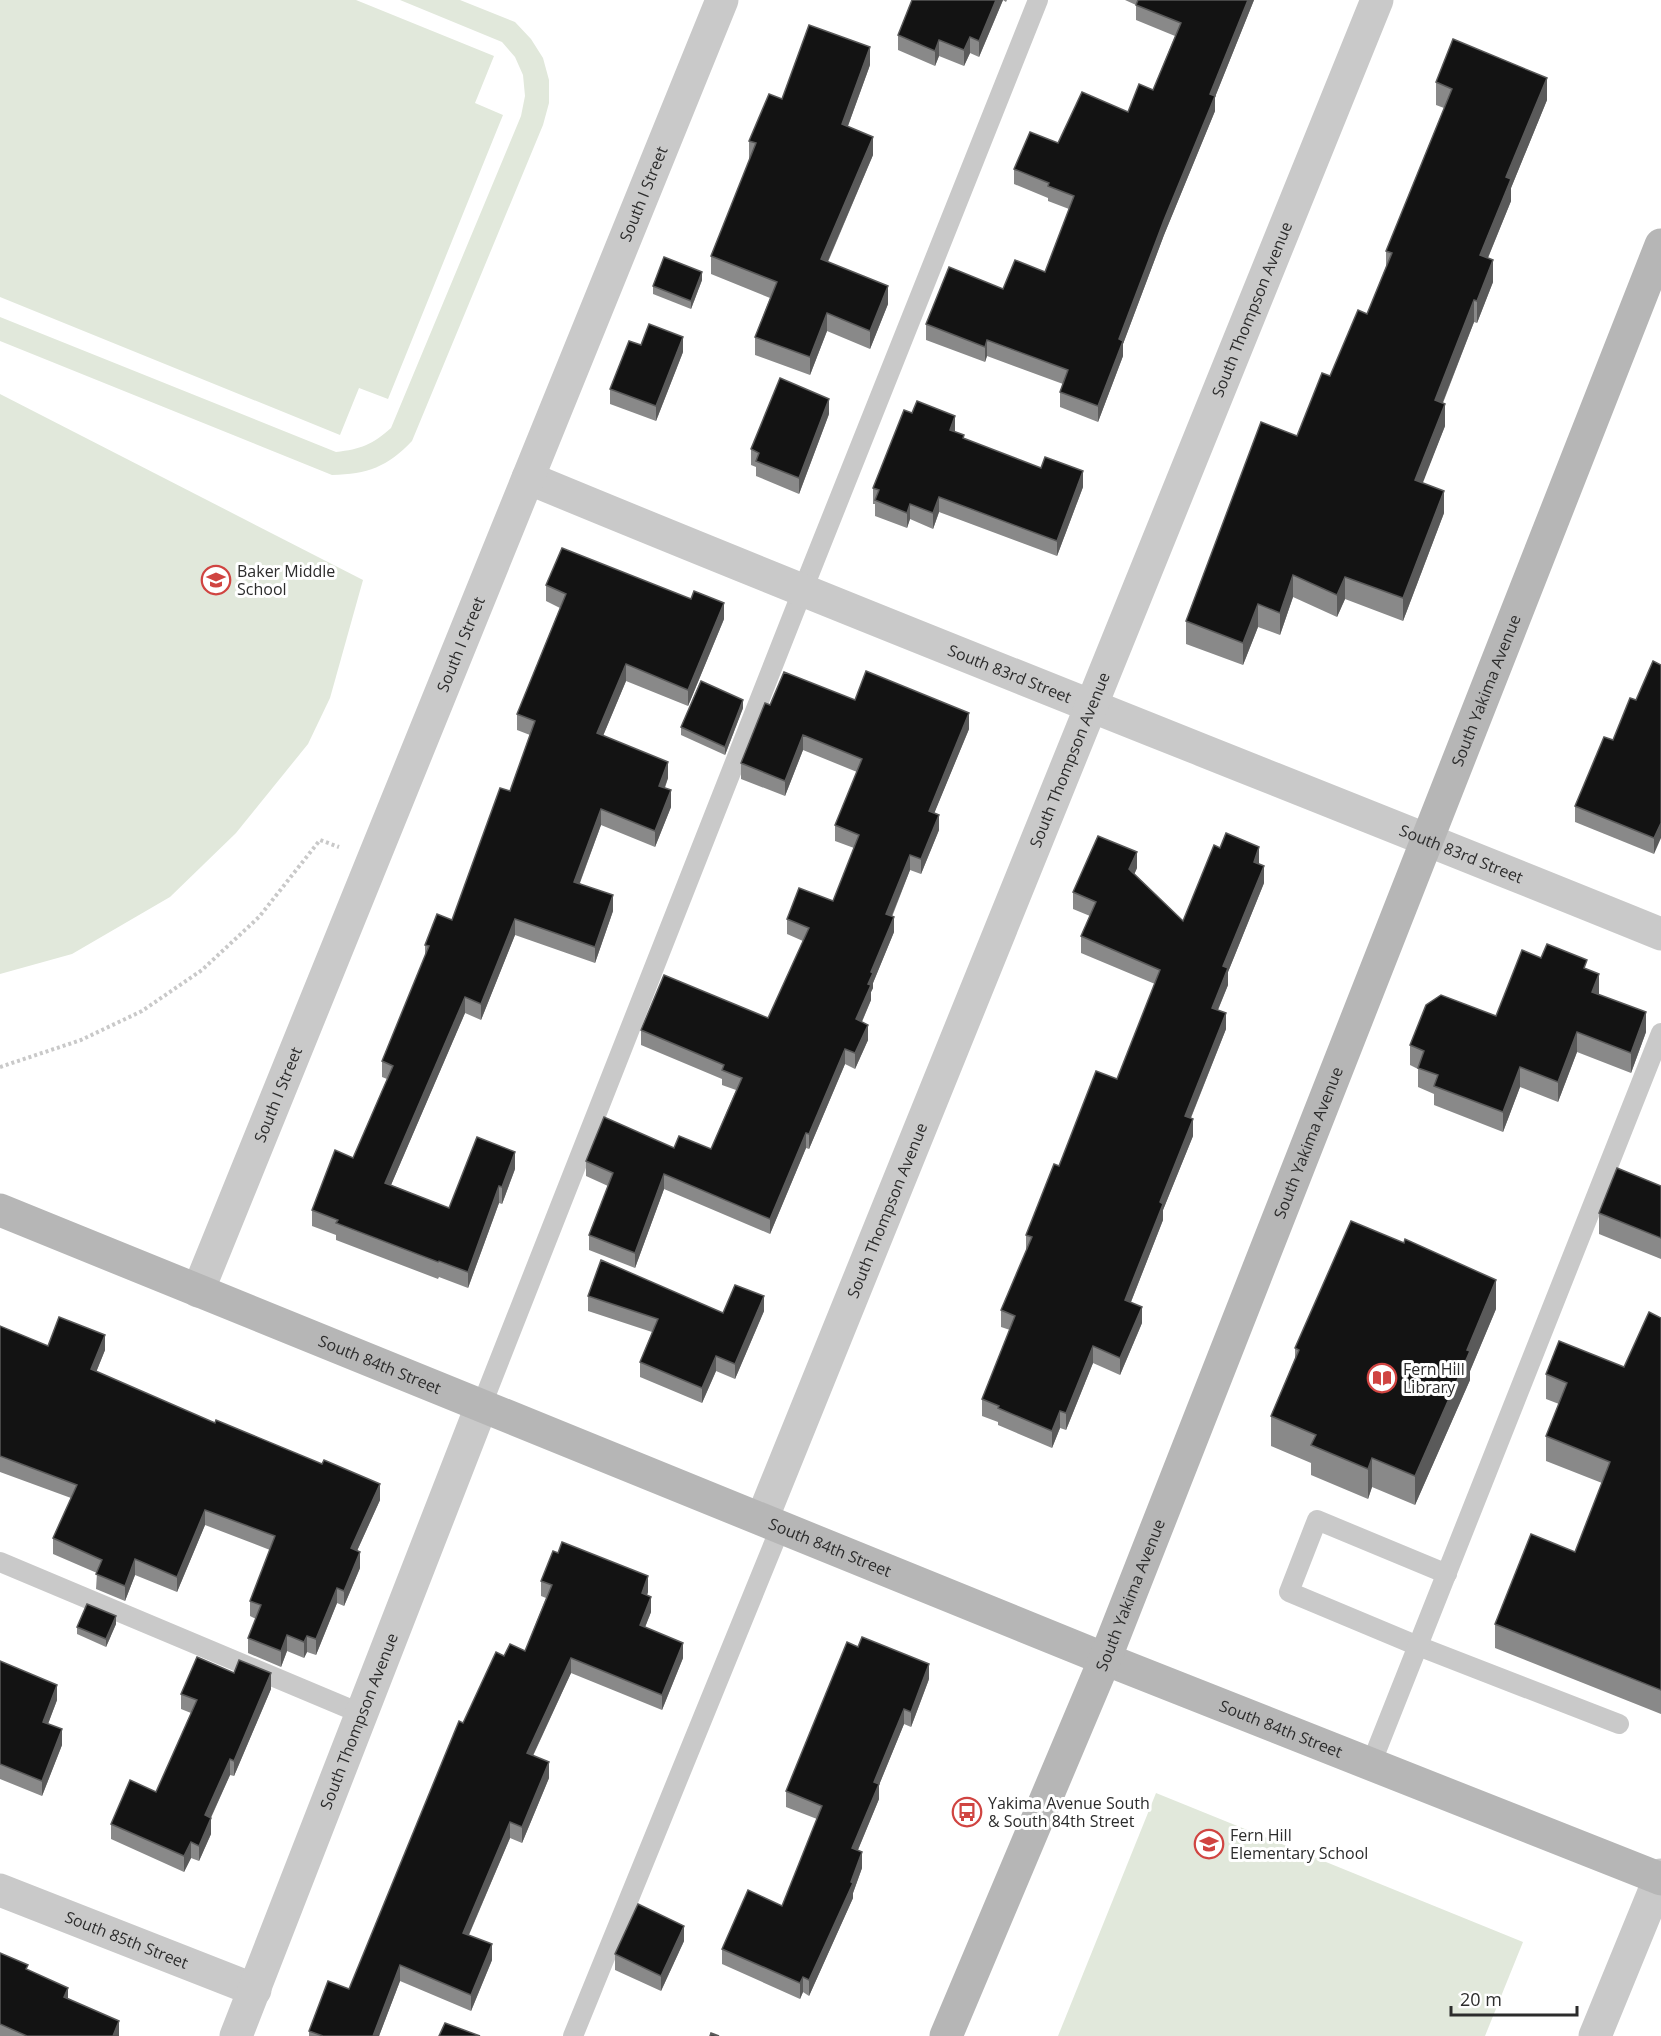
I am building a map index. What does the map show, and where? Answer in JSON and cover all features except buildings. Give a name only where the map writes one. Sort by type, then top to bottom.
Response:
[{"type":"main road","name":"South Yakima Avenue","points":[[946,2036],[1105,1659],[1661,245]]},
{"type":"main road","name":"South 84th Street","points":[[0,1210],[1105,1659],[1660,1877]]},
{"type":"street","name":"South I Street","points":[[198,1291],[722,0]]},
{"type":"street","name":"South Thompson Avenue","points":[[771,1522],[1092,706],[1377,0]]},
{"type":"street","name":"South 83rd Street","points":[[528,478],[802,592],[1661,934]]},
{"type":"street","name":"South Thompson Avenue","points":[[236,2036],[481,1407]]},
{"type":"street","points":[[1595,2036],[1660,1877]]},
{"type":"street","name":"South 85th Street","points":[[0,1890],[255,1990]]},
{"type":"lane","points":[[481,1407],[1038,0]]},
{"type":"lane","points":[[1371,1764],[1661,1033]]},
{"type":"lane","points":[[1447,1574],[1317,1520],[1289,1592],[1418,1646],[1619,1724]]},
{"type":"lane","points":[[573,2036],[771,1522]]},
{"type":"lane","points":[[0,1562],[362,1714]]},
{"type":"path","points":[[0,1067],[81,1040],[132,1016],[202,970],[259,917],[320,840],[373,860]]},
{"type":"shaded area","points":[[0,0],[356,0],[494,56],[475,103],[503,115],[388,399],[359,388],[340,435],[0,297]]},
{"type":"shaded area","points":[[400,0],[460,0],[515,22],[531,39],[543,58],[549,80],[549,103],[543,125],[412,441],[403,450],[385,463],[367,471],[332,475],[0,341],[0,317],[336,452],[366,445],[391,428],[521,116],[525,96],[523,75],[515,57],[502,42]]},
{"type":"shaded area","points":[[0,394],[363,580],[330,698],[308,744],[236,833],[170,897],[72,954],[0,974]]},
{"type":"shaded area","name":"Fern Hill Elementary School","points":[[1156,1793],[1523,1942],[1485,2036],[1058,2036]]},
{"type":"place","name":"Baker Middle School","points":[[216,580]]},
{"type":"place","name":"Fern Hill Library","points":[[1382,1378]]},
{"type":"place","name":"Yakima Avenue South & South 84th Street","points":[[967,1812]]},
{"type":"place","name":"Fern Hill Elementary School","points":[[1209,1844]]}]
